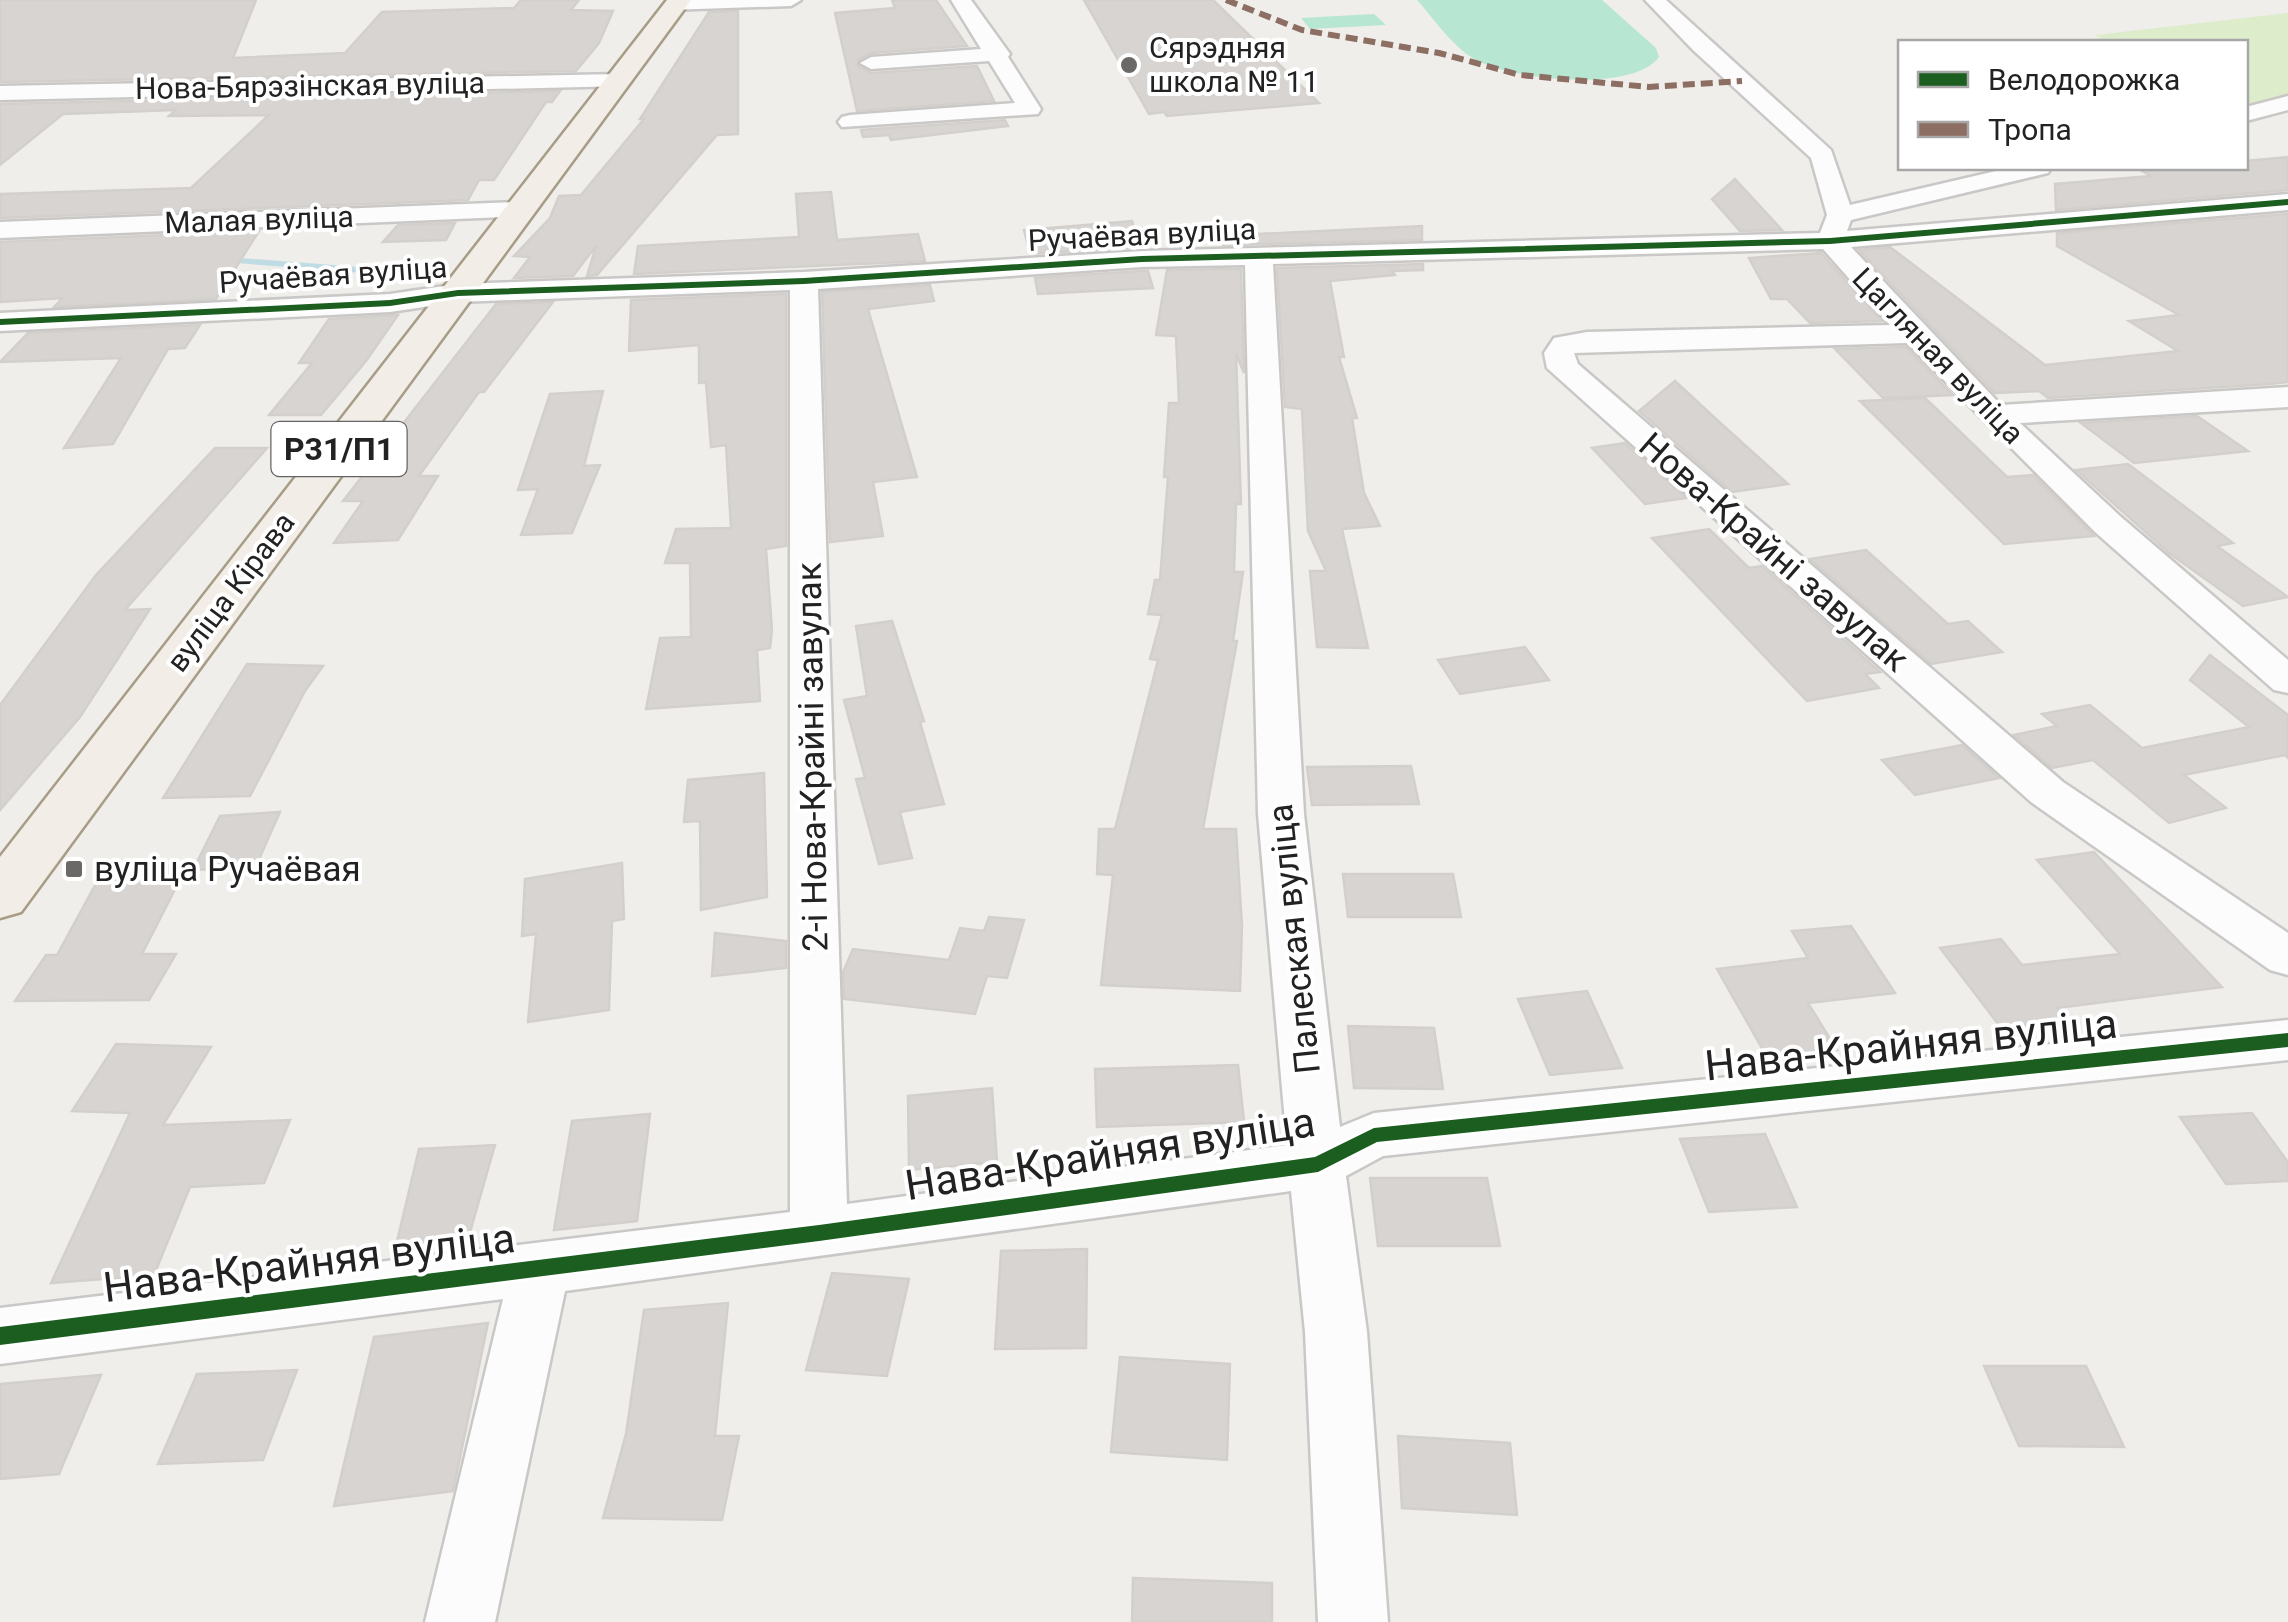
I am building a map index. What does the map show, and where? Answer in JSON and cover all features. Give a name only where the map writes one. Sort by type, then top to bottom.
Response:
[{"type":"main road","name":"вуліца Кірава","points":[[0,898],[677,3]]},
{"type":"street","points":[[677,3],[791,0]]},
{"type":"street","points":[[850,122],[1030,109],[962,0]]},
{"type":"street","name":"Цагляная вуліца","points":[[1655,0],[1700,46],[1814,144],[1829,168],[1835,228],[1914,334],[2146,561],[2288,681]]},
{"type":"street","points":[[871,64],[999,54]]},
{"type":"street","name":"Нова-Бярэзінская вуліца","points":[[0,93],[620,80]]},
{"type":"street","points":[[2248,114],[2288,104]]},
{"type":"street","points":[[1835,228],[2024,170]]},
{"type":"street","name":"Ручаёвая вуліца","points":[[0,322],[390,303],[458,293],[804,282],[2288,202]]},
{"type":"street","name":"Малая вуліца","points":[[0,230],[518,210]]},
{"type":"street","name":"Палеская вуліца","points":[[1259,255],[1280,814],[1336,1332],[1353,1622]]},
{"type":"street","name":"2-і Нова-Крайні завулак","points":[[804,282],[819,1233]]},
{"type":"street","name":"Нова-Крайні завулак","points":[[1914,334],[1587,340],[1565,344],[1559,354],[1563,368],[2047,792],[2288,957]]},
{"type":"street","points":[[1994,416],[2274,399],[2288,418]]},
{"type":"street","name":"Нава-Крайняя вуліца","points":[[0,1336],[819,1233],[1318,1164],[1374,1134],[2288,1040]]},
{"type":"street","points":[[460,1622],[540,1268]]},
{"type":"green space","points":[[1417,0],[1602,0],[1656,48],[1659,57],[1645,68],[1600,79],[1545,78],[1495,68],[1469,56]]},
{"type":"green space","points":[[2288,13],[2288,97],[2248,107],[2248,40],[2079,40],[2101,38],[2095,35]]},
{"type":"green space","points":[[1374,14],[1386,25],[1310,29],[1301,18]]},
{"type":"building","points":[[0,0],[256,0],[233,58],[345,53],[382,12],[514,8],[521,0],[579,0],[571,10],[613,11],[599,43],[576,71],[0,82]]},
{"type":"building","points":[[892,0],[936,0],[967,46],[871,53],[858,60],[858,66],[871,73],[977,66],[994,101],[857,111],[835,13],[895,8]]},
{"type":"building","points":[[1084,0],[1213,0],[1319,103],[1167,116],[1164,112],[1149,114]]},
{"type":"building","points":[[738,11],[738,134],[717,135],[597,275],[587,276],[596,246],[573,276],[514,278],[530,257],[514,256],[550,218],[559,196],[581,195],[644,119],[640,119],[709,12]]},
{"type":"building","points":[[560,91],[552,102],[546,102],[494,180],[479,180],[468,200],[0,218],[0,194],[191,188],[269,115],[169,116],[176,110],[63,114],[0,165],[0,104]]},
{"type":"building","points":[[1005,120],[1008,126],[891,140],[889,135],[863,137],[861,130]]},
{"type":"building","points":[[2288,157],[2288,190],[2056,210],[2055,184],[2151,176],[2142,171],[2155,170],[2248,170],[2248,161]]},
{"type":"building","points":[[1735,179],[1782,230],[1740,231],[1712,199]]},
{"type":"building","points":[[831,192],[837,240],[918,234],[925,261],[634,274],[638,246],[799,237],[796,194]]},
{"type":"building","points":[[2288,214],[2288,382],[2270,384],[2048,398],[2039,391],[1995,393],[1859,250],[1890,247],[2045,365],[2178,351],[2129,321],[2179,315],[2057,246],[2057,233]]},
{"type":"building","points":[[1132,221],[1140,247],[1030,254],[1024,230]]},
{"type":"building","points":[[455,223],[446,240],[383,242],[398,225]]},
{"type":"building","points":[[1422,226],[1422,240],[1223,245],[1218,236]]},
{"type":"building","points":[[259,231],[216,299],[54,307],[63,298],[0,302],[0,242]]},
{"type":"building","points":[[1821,253],[1882,321],[1810,323],[1787,299],[1771,299],[1749,258]]},
{"type":"building","points":[[1423,264],[1423,270],[1330,281],[1344,357],[1339,357],[1357,418],[1352,418],[1364,493],[1380,526],[1342,529],[1368,648],[1317,647],[1310,571],[1326,571],[1308,531],[1302,409],[1285,407],[1277,268]]},
{"type":"building","points":[[1241,269],[1244,373],[1236,354],[1241,504],[1236,504],[1234,572],[1243,572],[1233,641],[1237,641],[1203,829],[1236,829],[1242,926],[1240,991],[1101,985],[1113,875],[1097,874],[1099,829],[1115,829],[1158,660],[1150,659],[1162,615],[1148,614],[1155,580],[1160,580],[1169,403],[1179,403],[1176,336],[1156,335],[1167,270]]},
{"type":"building","points":[[1148,271],[1153,288],[1038,294],[1035,278]]},
{"type":"building","points":[[930,285],[934,301],[868,309],[917,477],[873,482],[883,536],[830,542],[822,292]]},
{"type":"building","points":[[786,294],[786,546],[766,549],[772,630],[770,648],[757,650],[760,701],[646,709],[660,638],[691,637],[690,563],[665,563],[676,529],[731,528],[726,445],[711,447],[706,382],[699,383],[699,345],[629,351],[631,300]]},
{"type":"building","points":[[553,302],[484,392],[479,392],[419,476],[438,476],[398,540],[334,543],[363,501],[343,501],[496,304]]},
{"type":"building","points":[[398,315],[321,415],[269,415],[312,363],[299,363],[329,319]]},
{"type":"building","points":[[200,325],[185,348],[168,349],[113,444],[64,448],[121,358],[0,362],[28,333]]},
{"type":"building","points":[[1906,347],[1953,395],[1883,398],[1835,349]]},
{"type":"building","points":[[1675,381],[1788,484],[1732,492],[1639,411]]},
{"type":"building","points":[[603,391],[584,466],[600,465],[572,533],[521,535],[538,489],[518,490],[550,394]]},
{"type":"building","points":[[1925,398],[2007,477],[2033,475],[2094,536],[2004,544],[1860,401]]},
{"type":"building","points":[[2197,416],[2248,451],[2134,463],[2081,423]]},
{"type":"building","points":[[1625,443],[1687,498],[1645,504],[1592,448]]},
{"type":"building","points":[[215,448],[267,448],[125,610],[150,609],[80,717],[0,810],[0,705],[96,575]]},
{"type":"building","points":[[2128,464],[2233,543],[2217,546],[2288,597],[2243,606],[2169,553],[2076,470]]},
{"type":"building","points":[[1709,529],[1749,568],[1762,566],[1880,672],[1865,674],[1879,688],[1807,701],[1652,538]]},
{"type":"building","points":[[1866,550],[1948,624],[1968,621],[2002,652],[1931,664],[1810,559]]},
{"type":"building","points":[[892,621],[924,721],[920,722],[944,804],[900,812],[912,858],[879,864],[856,779],[865,778],[844,700],[867,696],[856,626]]},
{"type":"building","points":[[1525,647],[1549,680],[1460,694],[1438,660]]},
{"type":"building","points":[[2210,655],[2288,715],[2288,758],[2285,755],[2184,775],[2226,808],[2169,823],[2093,760],[2052,768],[2014,735],[2057,726],[2042,714],[2090,705],[2142,748],[2249,727],[2190,680]]},
{"type":"building","points":[[247,664],[323,666],[305,691],[250,796],[163,798]]},
{"type":"building","points":[[1962,745],[1999,778],[1915,795],[1882,760]]},
{"type":"building","points":[[1411,766],[1419,804],[1312,805],[1307,767]]},
{"type":"building","points":[[764,773],[767,897],[701,910],[700,821],[684,822],[688,780]]},
{"type":"building","points":[[280,812],[256,866],[193,870],[220,816]]},
{"type":"building","points":[[2094,852],[2222,987],[2057,1008],[2066,1019],[2002,1029],[1940,948],[2001,939],[2022,965],[2120,954],[2037,860]]},
{"type":"building","points":[[622,863],[624,919],[612,921],[609,1010],[528,1022],[536,934],[522,936],[525,879]]},
{"type":"building","points":[[188,864],[142,954],[176,954],[149,1000],[15,1001],[46,955],[57,955],[104,869]]},
{"type":"building","points":[[1343,874],[1453,874],[1461,917],[1348,917]]},
{"type":"building","points":[[989,917],[1024,920],[1007,978],[987,976],[975,1014],[844,999],[843,972],[853,949],[949,960],[960,928],[984,931]]},
{"type":"building","points":[[1851,926],[1895,993],[1808,1003],[1837,1050],[1768,1059],[1717,969],[1808,958],[1792,931]]},
{"type":"building","points":[[715,933],[786,941],[786,968],[712,976]]},
{"type":"building","points":[[1587,991],[1622,1068],[1550,1075],[1518,999]]},
{"type":"building","points":[[1348,1026],[1434,1028],[1443,1089],[1354,1088]]},
{"type":"building","points":[[116,1044],[211,1047],[163,1125],[290,1120],[264,1183],[190,1187],[154,1275],[51,1283],[130,1113],[72,1111]]},
{"type":"building","points":[[1238,1065],[1244,1122],[1097,1127],[1095,1069]]},
{"type":"building","points":[[992,1088],[997,1162],[909,1170],[908,1096]]},
{"type":"building","points":[[2252,1113],[2288,1162],[2288,1181],[2226,1184],[2180,1117]]},
{"type":"building","points":[[650,1114],[637,1221],[554,1230],[572,1121]]},
{"type":"building","points":[[1765,1134],[1797,1207],[1709,1212],[1680,1139]]},
{"type":"building","points":[[495,1145],[466,1246],[395,1250],[419,1149]]},
{"type":"building","points":[[1370,1178],[1487,1178],[1500,1246],[1378,1246]]},
{"type":"building","points":[[1087,1249],[1086,1348],[995,1349],[1001,1251]]},
{"type":"building","points":[[832,1273],[909,1279],[887,1376],[806,1370]]},
{"type":"building","points":[[728,1303],[715,1436],[739,1436],[722,1520],[603,1518],[626,1434],[644,1310]]},
{"type":"building","points":[[488,1323],[453,1491],[334,1506],[374,1337]]},
{"type":"building","points":[[1120,1357],[1230,1364],[1227,1460],[1111,1452]]},
{"type":"building","points":[[1984,1366],[2086,1366],[2124,1447],[2019,1446]]},
{"type":"building","points":[[297,1370],[263,1460],[158,1464],[197,1374]]},
{"type":"building","points":[[101,1375],[59,1474],[0,1479],[0,1384]]},
{"type":"building","points":[[1398,1436],[1510,1443],[1517,1515],[1402,1508]]},
{"type":"building","points":[[1133,1578],[1272,1583],[1272,1622],[1132,1622]]},
{"type":"waterway","points":[[226,260],[439,276]]},
{"type":"marked path","points":[[1226,0],[1302,30],[1439,53],[1520,75],[1649,87],[1742,81]]},
{"type":"cycle path","points":[[0,322],[390,303],[458,293],[804,281],[1142,259],[1830,241],[2288,202]]},
{"type":"cycle path","points":[[0,1336],[819,1233],[1318,1164],[1374,1135],[2288,1040]]},
{"type":"place","name":"Сярэдняя школа № 11","points":[[1129,65]]},
{"type":"place","name":"вуліца Ручаёвая","points":[[74,869]]}]
